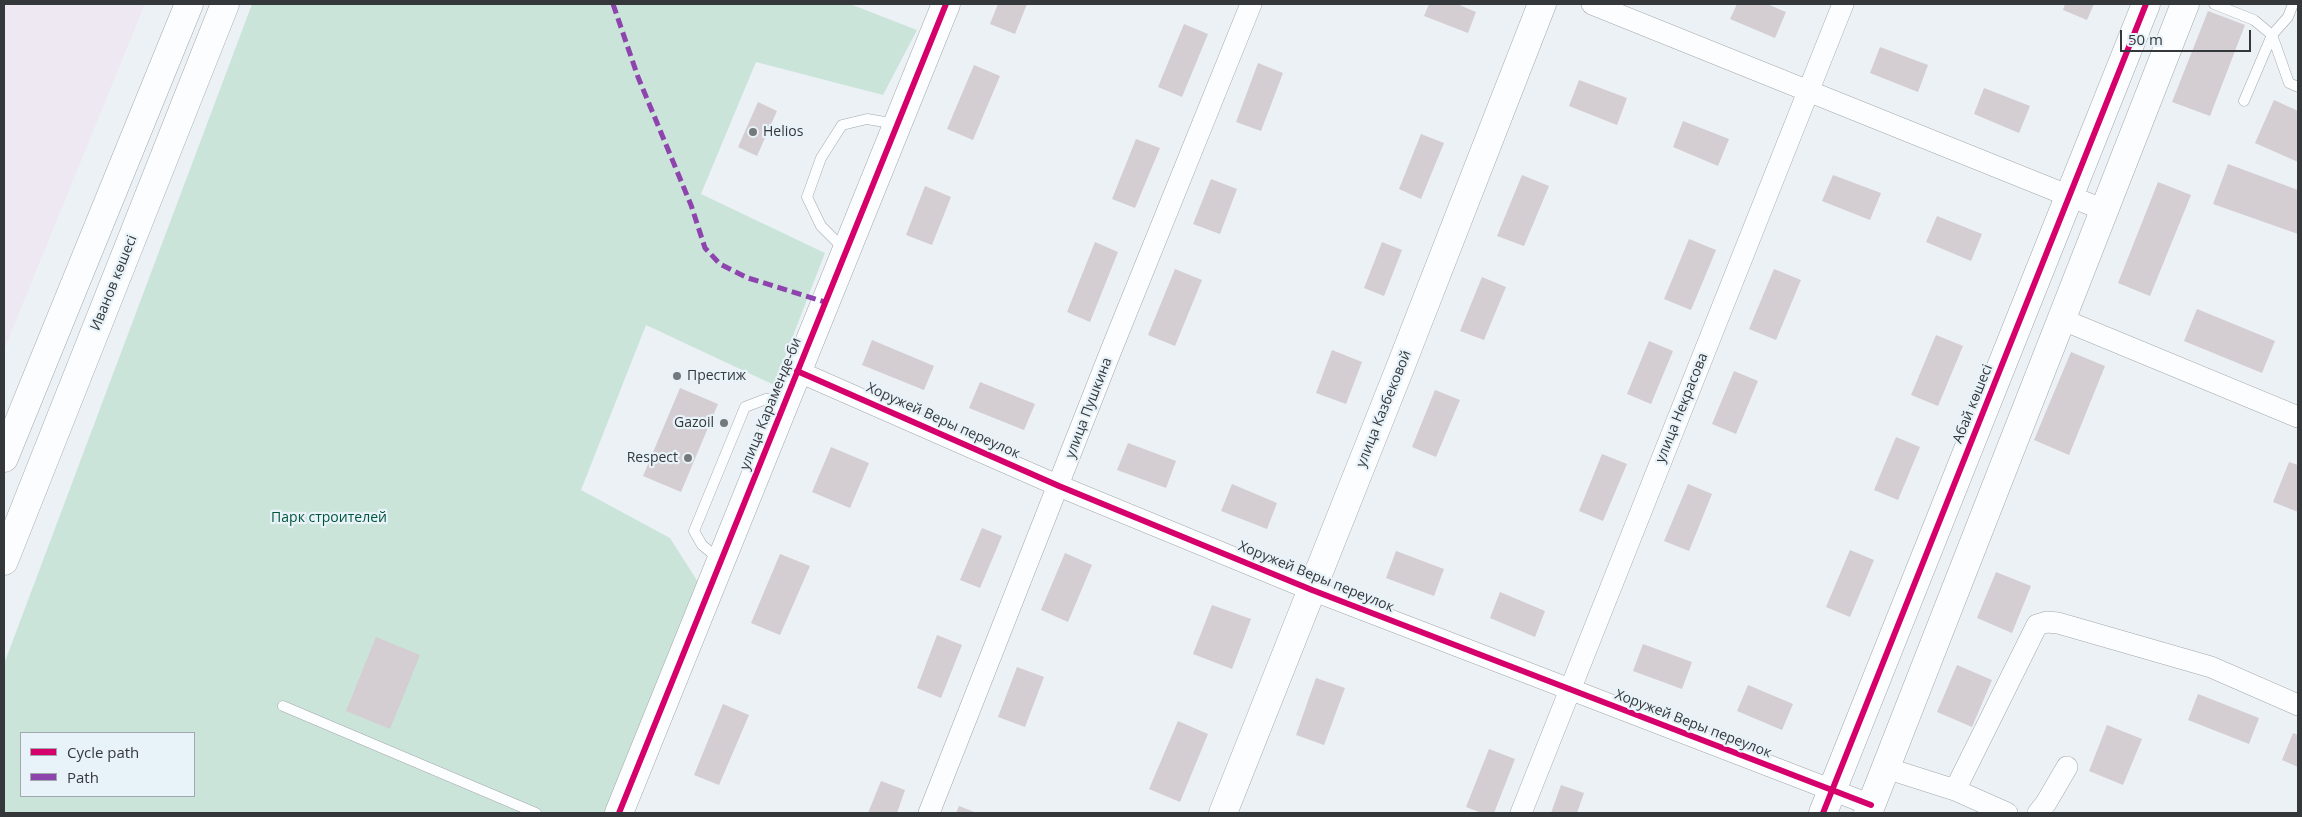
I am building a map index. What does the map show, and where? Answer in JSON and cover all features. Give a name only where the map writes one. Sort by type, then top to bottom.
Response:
[{"type":"street","points":[[4,458],[189,4]]},
{"type":"street","name":"Иванов көшесі","points":[[4,561],[225,4]]},
{"type":"street","name":"улица Караменде-би","points":[[619,813],[946,4]]},
{"type":"street","name":"улица Пушкина","points":[[929,813],[1110,353],[1251,4]]},
{"type":"street","name":"улица Казбековой","points":[[1223,813],[1542,4]]},
{"type":"street","points":[[1592,4],[2104,210]]},
{"type":"street","name":"улица Некрасова","points":[[1521,813],[1844,4]]},
{"type":"street","name":"Абай көшесі","points":[[1827,802],[2146,4]]},
{"type":"street","points":[[1870,809],[2185,4]]},
{"type":"street","points":[[2061,319],[2298,417]]},
{"type":"street","name":"Хоружей Веры переулок","points":[[798,371],[1059,486],[1312,590],[1569,690],[1827,802],[1870,809]]},
{"type":"street","points":[[1956,790],[2037,625],[2047,622],[2058,623],[2210,667],[2298,706]]},
{"type":"street","points":[[2038,813],[2046,804],[2066,767]]},
{"type":"street","points":[[1886,768],[1956,790],[2007,813]]},
{"type":"lane","points":[[2214,4],[2254,20],[2272,34],[2289,83],[2298,87]]},
{"type":"lane","points":[[2244,101],[2272,34],[2288,17],[2293,4]]},
{"type":"lane","points":[[846,251],[822,226],[807,197],[821,158],[842,125],[867,119],[897,124]]},
{"type":"lane","points":[[721,561],[702,545],[694,531],[745,407],[787,396]]},
{"type":"lane","points":[[283,706],[536,813]]},
{"type":"shaded area","points":[[4,4],[145,4],[4,350]]},
{"type":"green space","name":"Парк строителей","points":[[252,4],[850,4],[917,30],[883,95],[756,62],[701,194],[825,253],[774,385],[646,325],[581,490],[670,538],[698,582],[606,813],[4,813],[4,664]]},
{"type":"building","points":[[998,4],[1027,4],[1015,34],[990,24]]},
{"type":"building","points":[[1429,4],[1457,4],[1476,12],[1468,33],[1424,16]]},
{"type":"building","points":[[1737,4],[1767,4],[1786,12],[1775,38],[1730,19]]},
{"type":"building","points":[[2065,4],[2094,4],[2087,20],[2063,10]]},
{"type":"building","points":[[2208,11],[2245,25],[2210,116],[2172,102]]},
{"type":"building","points":[[1184,24],[1208,34],[1182,97],[1158,87]]},
{"type":"building","points":[[1880,47],[1928,65],[1918,92],[1870,73]]},
{"type":"building","points":[[1258,63],[1283,73],[1261,131],[1236,122]]},
{"type":"building","points":[[974,65],[1000,76],[973,140],[947,129]]},
{"type":"building","points":[[1579,80],[1627,98],[1617,125],[1569,106]]},
{"type":"building","points":[[1984,88],[2030,106],[2019,133],[1974,114]]},
{"type":"building","points":[[2274,100],[2298,111],[2298,162],[2255,143]]},
{"type":"building","points":[[758,102],[777,111],[757,156],[738,147]]},
{"type":"building","points":[[1683,121],[1729,139],[1718,166],[1673,147]]},
{"type":"building","points":[[1421,134],[1444,143],[1421,199],[1399,189]]},
{"type":"building","points":[[1136,139],[1160,148],[1135,208],[1112,199]]},
{"type":"building","points":[[2228,164],[2298,190],[2298,234],[2213,204]]},
{"type":"building","points":[[1522,175],[1549,186],[1524,246],[1497,236]]},
{"type":"building","points":[[1833,175],[1881,193],[1870,220],[1822,201]]},
{"type":"building","points":[[1211,179],[1237,189],[1220,234],[1193,224]]},
{"type":"building","points":[[2158,182],[2191,195],[2150,296],[2118,283]]},
{"type":"building","points":[[925,186],[951,197],[932,245],[906,235]]},
{"type":"building","points":[[1937,216],[1982,234],[1971,261],[1926,242]]},
{"type":"building","points":[[1689,239],[1716,250],[1691,310],[1664,299]]},
{"type":"building","points":[[1095,242],[1118,252],[1090,322],[1067,312]]},
{"type":"building","points":[[1382,242],[1402,250],[1384,296],[1364,288]]},
{"type":"building","points":[[1175,269],[1202,280],[1175,346],[1148,335]]},
{"type":"building","points":[[1774,269],[1801,280],[1776,340],[1749,329]]},
{"type":"building","points":[[1482,277],[1506,287],[1484,340],[1460,331]]},
{"type":"building","points":[[2197,309],[2275,341],[2262,373],[2184,341]]},
{"type":"building","points":[[1936,335],[1963,346],[1938,406],[1911,395]]},
{"type":"building","points":[[872,340],[934,366],[924,390],[862,365]]},
{"type":"building","points":[[1649,341],[1673,351],[1651,404],[1627,394]]},
{"type":"building","points":[[1332,350],[1362,362],[1346,404],[1316,393]]},
{"type":"building","points":[[2071,352],[2105,366],[2069,455],[2034,440]]},
{"type":"building","points":[[1734,371],[1758,381],[1736,434],[1712,424]]},
{"type":"building","points":[[980,382],[1035,404],[1024,430],[969,408]]},
{"type":"building","points":[[680,388],[718,404],[681,492],[643,476]]},
{"type":"building","points":[[1435,390],[1460,400],[1436,457],[1412,447]]},
{"type":"building","points":[[1896,437],[1920,447],[1898,500],[1874,490]]},
{"type":"building","points":[[1128,443],[1176,461],[1166,488],[1117,470]]},
{"type":"building","points":[[831,447],[869,463],[850,508],[812,492]]},
{"type":"building","points":[[1602,454],[1627,464],[1603,521],[1579,511]]},
{"type":"building","points":[[2289,462],[2298,465],[2298,512],[2273,502]]},
{"type":"building","points":[[1232,484],[1277,503],[1267,529],[1221,511]]},
{"type":"building","points":[[1688,484],[1712,494],[1689,551],[1664,541]]},
{"type":"building","points":[[982,528],[1002,536],[980,588],[960,580]]},
{"type":"building","points":[[1850,550],[1874,560],[1850,617],[1826,607]]},
{"type":"building","points":[[1396,551],[1444,569],[1434,596],[1386,578]]},
{"type":"building","points":[[1065,553],[1092,565],[1068,622],[1041,610]]},
{"type":"building","points":[[780,554],[810,566],[780,635],[751,623]]},
{"type":"building","points":[[1996,572],[2031,586],[2012,633],[1977,618]]},
{"type":"building","points":[[1500,592],[1545,611],[1535,637],[1490,618]]},
{"type":"building","points":[[1212,605],[1251,619],[1232,669],[1193,654]]},
{"type":"building","points":[[937,635],[962,645],[941,698],[917,688]]},
{"type":"building","points":[[376,637],[420,655],[390,729],[346,711]]},
{"type":"building","points":[[1643,644],[1692,662],[1682,689],[1633,671]]},
{"type":"building","points":[[1957,665],[1992,680],[1972,727],[1937,712]]},
{"type":"building","points":[[1017,667],[1044,677],[1025,727],[998,717]]},
{"type":"building","points":[[1316,678],[1345,688],[1324,745],[1296,735]]},
{"type":"building","points":[[1748,685],[1793,704],[1782,730],[1737,711]]},
{"type":"building","points":[[2198,694],[2259,718],[2249,744],[2188,720]]},
{"type":"building","points":[[723,704],[749,715],[719,785],[694,775]]},
{"type":"building","points":[[1178,721],[1208,734],[1180,802],[1149,789]]},
{"type":"building","points":[[2107,725],[2142,739],[2123,785],[2089,771]]},
{"type":"building","points":[[2293,733],[2298,735],[2298,767],[2282,760]]},
{"type":"building","points":[[1489,749],[1515,759],[1494,813],[1482,813],[1466,807]]},
{"type":"building","points":[[881,781],[905,790],[897,813],[868,813]]},
{"type":"building","points":[[1561,785],[1584,793],[1577,813],[1551,813]]},
{"type":"building","points":[[959,806],[977,813],[956,813]]},
{"type":"marked path","points":[[613,4],[638,77],[691,205],[705,248],[720,264],[748,278],[825,302]]},
{"type":"cycle path","points":[[619,813],[946,4]]},
{"type":"cycle path","points":[[1823,813],[2146,4]]},
{"type":"cycle path","points":[[797,371],[1059,486],[1312,590],[1871,805]]},
{"type":"place","name":"Helios","points":[[753,132]]},
{"type":"place","name":"Престиж","points":[[677,376]]},
{"type":"place","name":"Gazoil","points":[[724,423]]},
{"type":"place","name":"Respect","points":[[688,458]]}]
